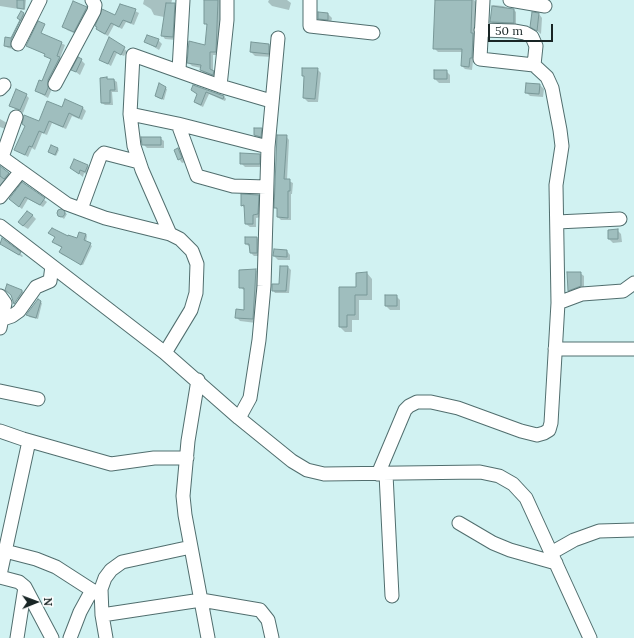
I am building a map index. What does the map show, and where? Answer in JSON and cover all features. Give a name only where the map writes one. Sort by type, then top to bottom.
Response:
[{"type":"street","points":[[18,44],[40,0]]},
{"type":"street","points":[[54,84],[94,11],[95,5],[92,0]]},
{"type":"street","points":[[179,70],[183,0]]},
{"type":"street","points":[[220,86],[227,20],[227,0]]},
{"type":"street","points":[[310,0],[310,26],[373,33]]},
{"type":"street","points":[[392,596],[382,474],[405,410],[417,402],[431,402],[458,408],[521,431],[537,435],[549,430],[551,423],[558,303],[556,185],[562,146],[560,130],[552,88],[547,77],[534,65],[480,58],[483,0]]},
{"type":"street","points":[[510,0],[545,6]]},
{"type":"street","points":[[481,30],[514,31],[525,33],[532,37],[536,46],[534,65]]},
{"type":"street","points":[[239,418],[250,398],[259,340],[264,286],[268,147],[271,101],[278,38]]},
{"type":"street","points":[[170,234],[139,162],[134,146],[130,114],[133,55],[179,70],[220,86],[271,101]]},
{"type":"street","points":[[130,114],[178,124],[268,147]]},
{"type":"street","points":[[16,117],[1,157],[67,204],[105,218],[170,234],[180,238],[192,251],[197,264],[196,293],[191,310],[165,353]]},
{"type":"street","points":[[178,124],[197,176],[233,186],[266,187]]},
{"type":"street","points":[[81,209],[100,157],[104,153],[139,162]]},
{"type":"street","points":[[0,197],[21,171]]},
{"type":"street","points":[[557,222],[620,219]]},
{"type":"street","points":[[0,226],[165,353],[198,380],[239,418],[292,461],[307,470],[324,474],[480,472],[499,476],[513,484],[526,498],[590,638]]},
{"type":"street","points":[[1,323],[19,310],[36,287],[50,281],[52,266]]},
{"type":"street","points":[[558,303],[582,294],[623,291],[634,283]]},
{"type":"street","points":[[0,296],[5,303],[1,323]]},
{"type":"street","points":[[555,349],[634,349]]},
{"type":"street","points":[[198,380],[183,496],[208,638]]},
{"type":"street","points":[[0,391],[38,398]]},
{"type":"street","points":[[0,431],[29,441],[111,464],[154,458],[187,458]]},
{"type":"street","points":[[29,441],[0,576],[18,582],[25,587],[52,638]]},
{"type":"street","points":[[459,523],[493,543],[510,550],[553,558]]},
{"type":"street","points":[[553,558],[574,540],[599,531],[634,530]]},
{"type":"street","points":[[70,638],[80,612],[101,589],[105,578],[111,570],[122,562],[191,547]]},
{"type":"street","points":[[5,551],[36,559],[56,567],[97,593],[106,638]]},
{"type":"street","points":[[17,638],[25,587]]},
{"type":"street","points":[[102,614],[201,600],[260,610],[268,620],[272,638]]},
{"type":"building","points":[[17,0],[24,0],[24,9],[17,8]]},
{"type":"building","points":[[204,0],[218,0],[216,52],[210,52],[210,69],[214,71],[213,75],[200,70],[201,65],[187,63],[189,41],[205,45],[207,24],[204,24]]},
{"type":"building","points":[[435,0],[472,0],[472,58],[470,58],[469,67],[461,66],[462,49],[433,49]]},
{"type":"building","points":[[73,1],[87,7],[74,32],[62,27]]},
{"type":"building","points":[[166,3],[175,3],[173,37],[161,36]]},
{"type":"building","points":[[120,4],[136,9],[131,23],[123,20],[119,27],[111,23],[105,34],[96,29],[97,27],[95,26],[102,9],[115,15]]},
{"type":"building","points":[[492,6],[514,9],[514,23],[490,22]]},
{"type":"building","points":[[21,11],[24,13],[11,40],[11,47],[4,46],[5,37],[11,38],[20,20],[17,18]]},
{"type":"building","points":[[318,12],[328,13],[328,20],[318,19]]},
{"type":"building","points":[[532,12],[539,13],[537,31],[530,27]]},
{"type":"building","points":[[38,21],[45,24],[41,33],[62,42],[57,56],[60,57],[48,80],[48,88],[45,95],[35,91],[39,80],[42,81],[51,59],[44,56],[45,54],[26,46]]},
{"type":"building","points":[[147,35],[159,39],[156,47],[144,42]]},
{"type":"building","points":[[109,37],[125,47],[121,55],[114,51],[108,64],[99,60]]},
{"type":"building","points":[[251,42],[269,44],[269,54],[250,52]]},
{"type":"building","points":[[78,57],[82,59],[76,72],[71,70]]},
{"type":"building","points":[[302,68],[318,68],[315,99],[303,98],[304,76],[302,76]]},
{"type":"building","points":[[434,70],[447,70],[447,79],[434,79]]},
{"type":"building","points":[[107,77],[107,79],[114,79],[115,90],[110,90],[110,103],[101,103],[100,78]]},
{"type":"building","points":[[159,83],[166,87],[162,99],[155,96]]},
{"type":"building","points":[[526,83],[540,84],[539,94],[525,93]]},
{"type":"building","points":[[193,85],[224,96],[223,99],[206,92],[201,105],[194,102],[197,94],[191,90]]},
{"type":"building","points":[[16,89],[27,94],[20,110],[9,106]]},
{"type":"building","points":[[65,99],[83,107],[79,118],[69,113],[63,127],[49,121],[44,133],[39,131],[32,147],[29,146],[25,155],[14,150],[25,126],[22,124],[24,115],[39,121],[47,101],[62,107]]},
{"type":"building","points":[[254,128],[262,128],[261,137],[254,135]]},
{"type":"building","points":[[277,135],[287,135],[284,179],[290,179],[290,191],[288,191],[288,218],[277,217],[277,208],[274,208]]},
{"type":"building","points":[[141,137],[161,137],[161,145],[142,145]]},
{"type":"building","points":[[51,145],[58,148],[55,155],[48,152]]},
{"type":"building","points":[[178,148],[182,158],[178,160],[174,150]]},
{"type":"building","points":[[240,153],[260,154],[260,164],[240,164]]},
{"type":"building","points":[[74,159],[88,165],[85,172],[80,170],[79,174],[70,168]]},
{"type":"building","points":[[0,166],[9,173],[4,179],[0,176]]},
{"type":"building","points":[[22,182],[45,198],[40,205],[25,197],[19,207],[9,199]]},
{"type":"building","points":[[241,194],[259,195],[258,214],[253,215],[253,224],[245,224],[244,205],[241,206]]},
{"type":"building","points":[[61,209],[64,210],[64,216],[61,217],[58,216],[57,213],[58,210]]},
{"type":"building","points":[[27,211],[33,215],[23,226],[18,222]]},
{"type":"building","points":[[52,228],[68,236],[77,238],[79,232],[86,234],[84,240],[91,243],[81,265],[59,252],[62,247],[52,242],[55,237],[48,233]]},
{"type":"building","points":[[618,229],[618,239],[608,239],[608,230]]},
{"type":"building","points":[[245,237],[257,237],[257,253],[250,253],[249,244],[245,244]]},
{"type":"building","points":[[2,238],[21,252],[19,255],[0,244]]},
{"type":"building","points":[[274,249],[287,250],[287,257],[273,256]]},
{"type":"building","points":[[280,266],[288,266],[286,291],[272,291],[272,284],[279,284]]},
{"type":"building","points":[[256,269],[253,319],[235,318],[236,309],[244,310],[244,288],[239,288],[239,270]]},
{"type":"building","points":[[367,272],[367,295],[355,295],[355,315],[347,315],[347,327],[339,327],[339,287],[356,287],[356,273]]},
{"type":"building","points":[[567,272],[581,272],[581,286],[568,291]]},
{"type":"building","points":[[7,284],[22,290],[14,304],[11,295],[5,290]]},
{"type":"building","points":[[385,295],[397,295],[397,306],[385,306]]},
{"type":"building","points":[[38,299],[41,301],[36,318],[26,315]]}]
